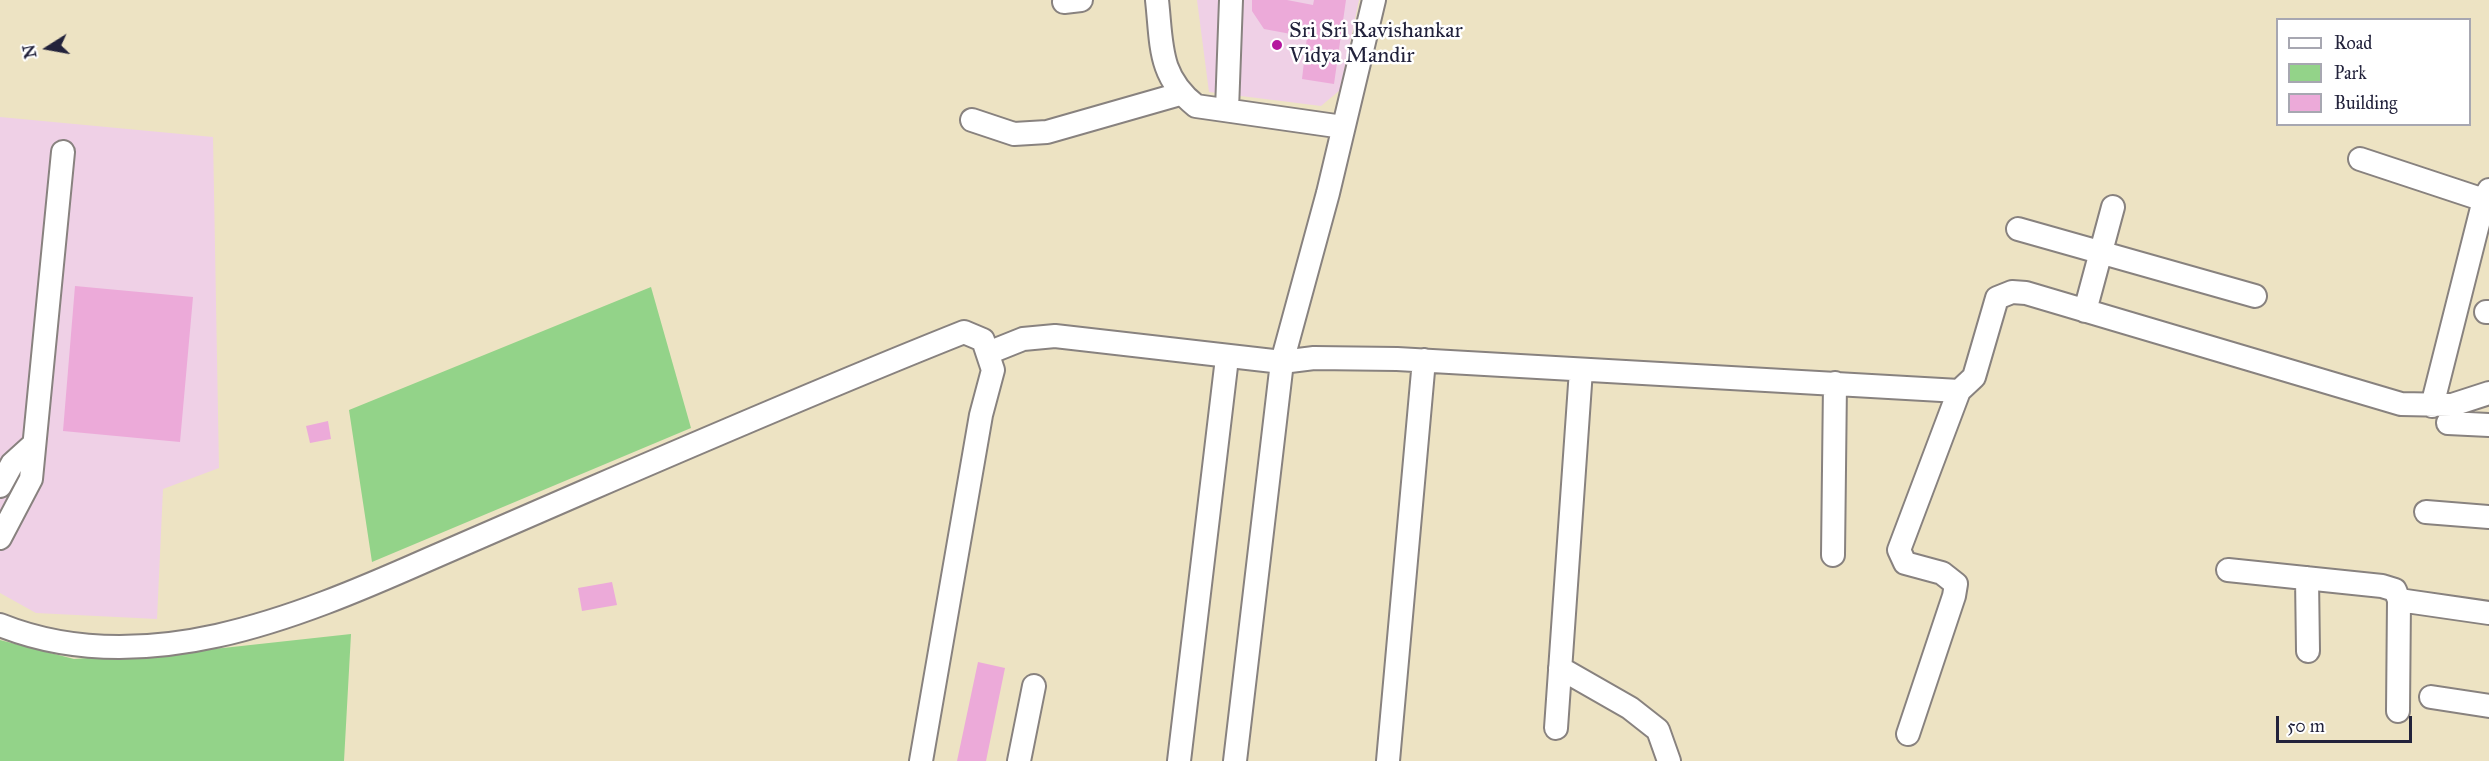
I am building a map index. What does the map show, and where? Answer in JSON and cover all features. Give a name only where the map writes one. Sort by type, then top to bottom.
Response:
[{"type":"street","points":[[1157,0],[1164,56],[1170,80],[1180,94],[1196,106],[1343,127]]},
{"type":"street","points":[[1227,110],[1232,0]]},
{"type":"street","points":[[1235,761],[1282,362],[1374,0]]},
{"type":"street","points":[[972,120],[1014,134],[1047,132],[1180,94]]},
{"type":"street","points":[[0,538],[31,479],[63,152]]},
{"type":"street","points":[[2360,159],[2486,195],[2432,406]]},
{"type":"street","points":[[2085,311],[2114,207]]},
{"type":"street","points":[[2018,229],[2255,296]]},
{"type":"street","points":[[1908,734],[1956,584],[1942,573],[1905,563],[1899,550],[1959,392],[1974,377],[1997,298],[2001,295],[2026,293],[2401,404],[2452,405],[2489,393]]},
{"type":"street","points":[[0,625],[53,641],[97,647],[141,647],[191,642],[288,616],[370,585],[964,332],[983,340],[993,370],[981,415],[921,761]]},
{"type":"street","points":[[988,353],[1023,339],[1055,336],[1282,362],[1314,358],[1425,360],[1959,392]]},
{"type":"street","points":[[1179,761],[1227,357]]},
{"type":"street","points":[[1388,761],[1425,360]]},
{"type":"street","points":[[1556,728],[1581,370]]},
{"type":"street","points":[[1833,555],[1835,383]]},
{"type":"street","points":[[2448,423],[2489,425]]},
{"type":"street","points":[[0,486],[12,464],[33,445]]},
{"type":"street","points":[[2426,512],[2489,517]]},
{"type":"street","points":[[2228,570],[2382,586],[2395,590],[2399,600],[2398,711]]},
{"type":"street","points":[[2307,578],[2308,651]]},
{"type":"street","points":[[2399,600],[2489,613]]},
{"type":"street","points":[[1560,668],[1630,708],[1658,730],[1669,761]]},
{"type":"street","points":[[1019,761],[1034,686]]},
{"type":"street","points":[[2431,697],[2489,706]]},
{"type":"shaded area","name":"Sri Sri Ravishankar Vidya Mandir","points":[[1197,0],[1359,0],[1340,90],[1321,106],[1209,92]]},
{"type":"shaded area","points":[[0,117],[213,137],[219,468],[163,489],[157,619],[36,613],[0,593]]},
{"type":"green space","points":[[651,287],[691,428],[372,562],[349,410]]},
{"type":"green space","points":[[351,634],[344,761],[0,761],[0,640],[74,659],[223,648]]},
{"type":"building","points":[[1252,0],[1287,0],[1313,5],[1314,0],[1346,0],[1334,84],[1302,79],[1307,37],[1264,29],[1252,11]]},
{"type":"building","points":[[75,286],[193,297],[180,442],[63,431]]},
{"type":"building","points":[[328,421],[331,439],[310,443],[306,426]]},
{"type":"building","points":[[612,582],[617,605],[582,611],[578,588]]},
{"type":"building","points":[[978,662],[1005,668],[986,761],[957,761]]},
{"type":"place","name":"Sri Sri Ravishankar Vidya Mandir","points":[[1277,45]]}]
